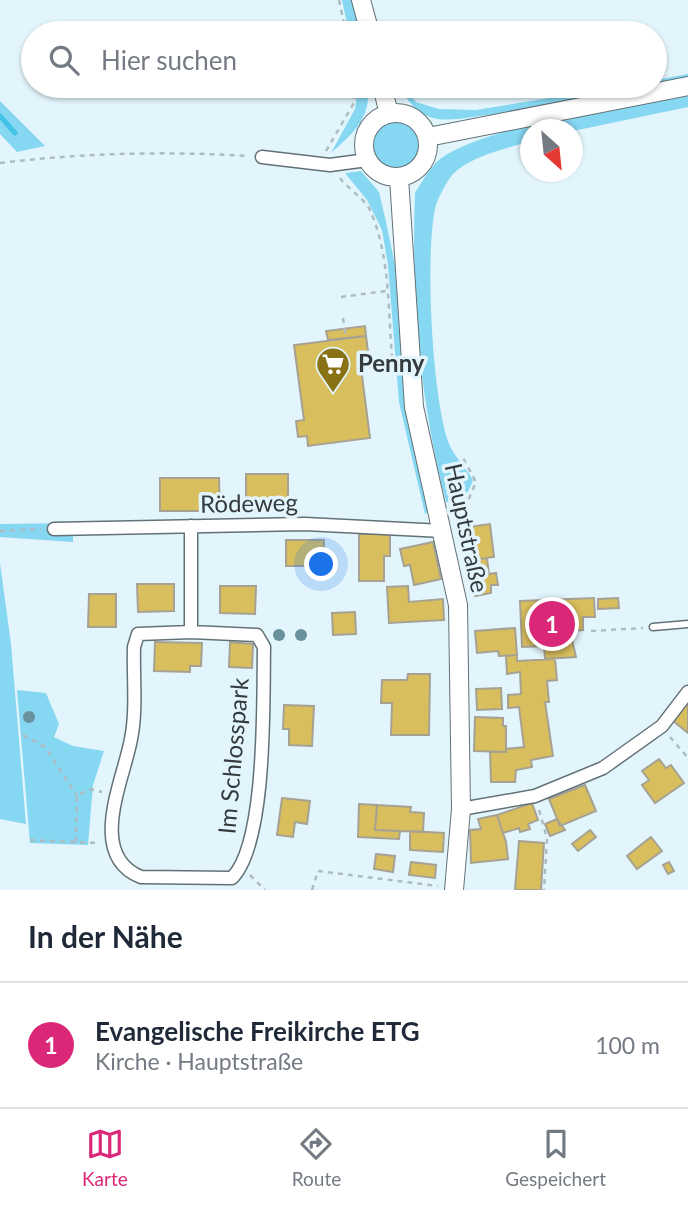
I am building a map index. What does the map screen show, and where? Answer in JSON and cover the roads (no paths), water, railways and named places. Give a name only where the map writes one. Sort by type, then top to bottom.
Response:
[{"type":"main road","points":[[361,0],[367,21]]},
{"type":"main road","points":[[667,90],[688,86]]},
{"type":"main road","points":[[385,98],[389,114]]},
{"type":"main road","points":[[428,137],[627,98]]},
{"type":"main road","points":[[389,114],[411,116],[420,123],[428,137],[424,162],[416,171],[399,178],[382,174],[367,159],[363,144],[373,122],[389,114]]},
{"type":"main road","name":"Hauptstraße","points":[[399,178],[414,407],[458,605],[461,809],[454,889]]},
{"type":"street","points":[[262,157],[330,165],[367,159]]},
{"type":"street","name":"Rödeweg","points":[[54,529],[305,524],[442,525]]},
{"type":"street","points":[[191,526],[191,632]]},
{"type":"street","name":"Im Schlosspark","points":[[191,632],[257,635],[264,647],[262,743],[256,811],[243,867],[232,878],[141,877],[131,873],[112,844],[116,795],[132,738],[134,647],[138,634],[191,632]]},
{"type":"street","points":[[461,809],[535,796],[603,768],[662,726],[688,692]]},
{"type":"lane","points":[[653,627],[688,624]]},
{"type":"waterway","points":[[0,116],[15,133]]},
{"type":"place","name":"Penny","points":[[333,394]]},
{"type":"place","name":"Evangelische Freikirche ETG","points":[[552,624]]}]
